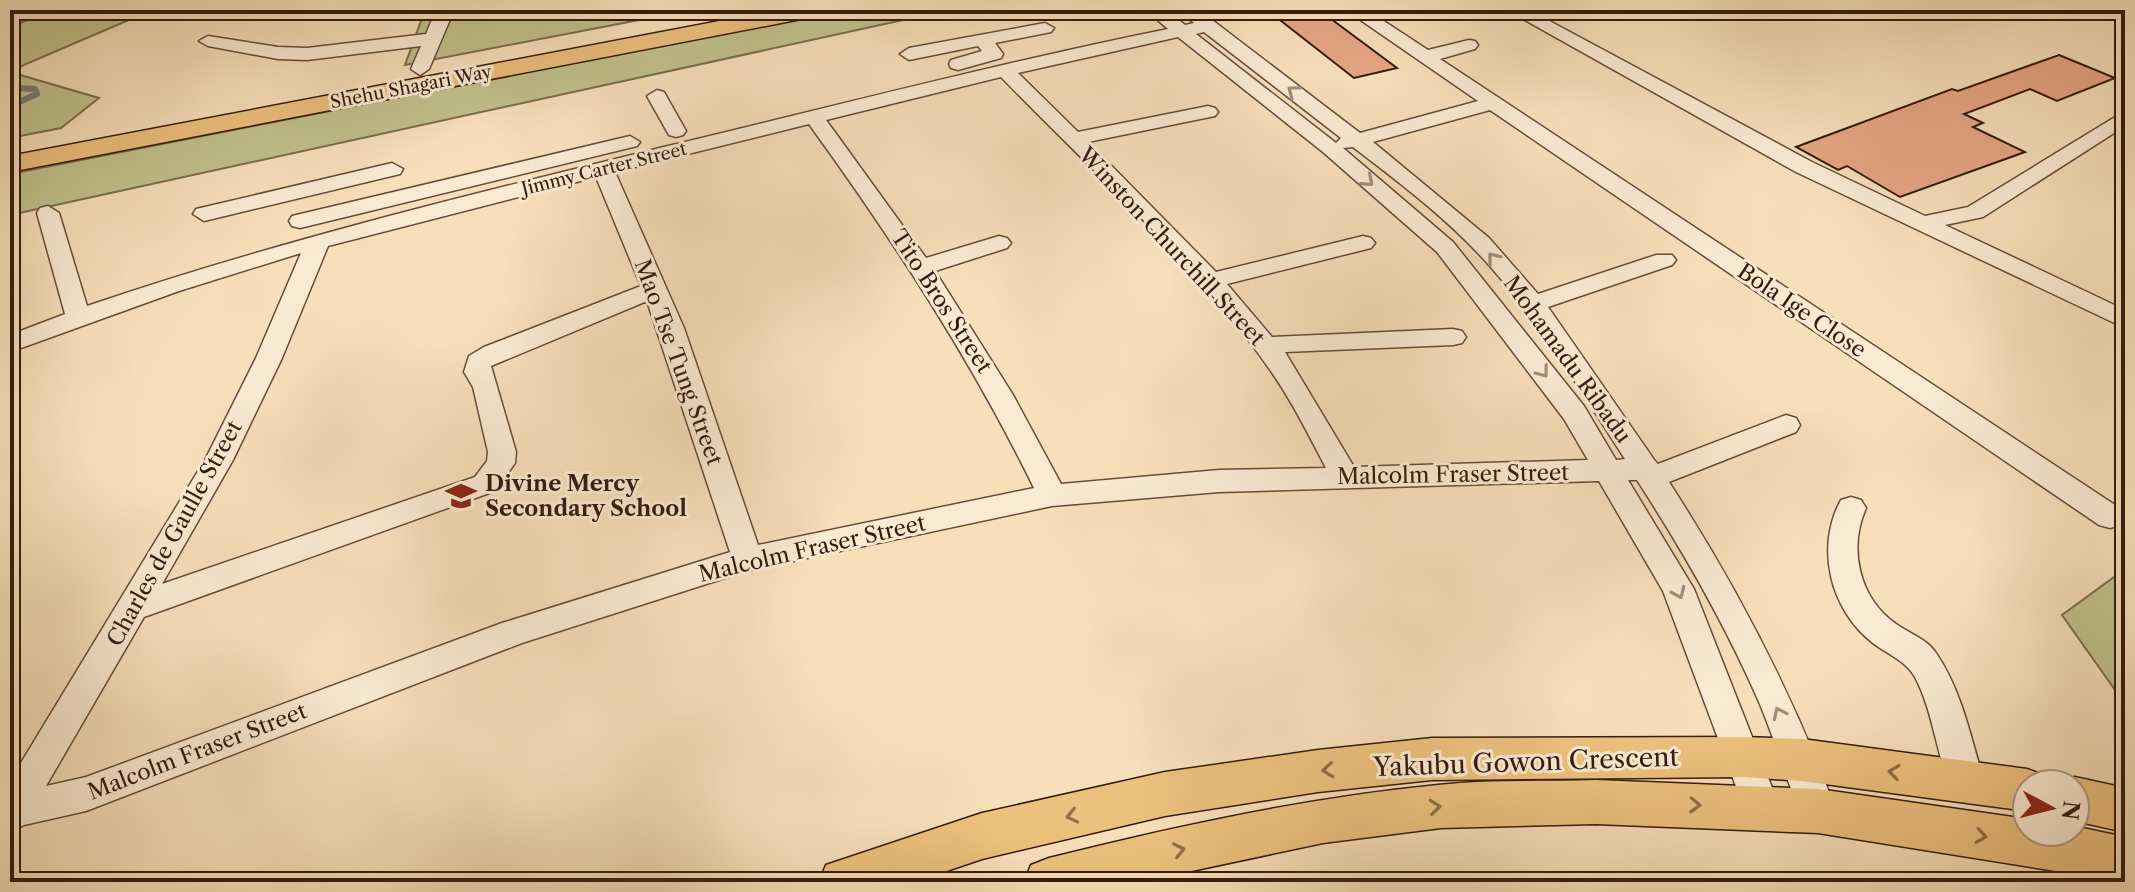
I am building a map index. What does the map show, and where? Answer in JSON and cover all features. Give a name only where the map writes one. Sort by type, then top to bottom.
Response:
[{"type":"main road","name":"Shehu Shagari Way","points":[[10,164],[131,132],[420,69],[729,10]]},
{"type":"main road","name":"Shehu Shagari Way","points":[[10,147],[131,132],[812,10]]},
{"type":"main road","name":"Yakubu Gowon Crescent","points":[[844,882],[982,836],[1165,794],[1318,771],[1432,759],[1744,757],[1802,760],[2011,788]]},
{"type":"main road","name":"Yakubu Gowon Crescent","points":[[1049,882],[1169,851],[1323,821],[1441,806],[1596,802],[1818,811],[2078,850],[2125,860]]},
{"type":"main road","points":[[2091,803],[2125,810]]},
{"type":"street","points":[[420,69],[445,10]]},
{"type":"street","name":"Mohamadu Ribadu","points":[[1155,10],[1192,23],[1358,140],[1482,245],[1531,304],[1650,473],[1718,584],[1802,760],[1818,811]]},
{"type":"street","name":"Bola Ige Close","points":[[1355,10],[2110,517]]},
{"type":"street","points":[[1516,10],[1702,113],[1921,224],[2125,320]]},
{"type":"street","name":"Mohamadu Ribadu","points":[[1192,23],[1445,247],[1574,413],[1678,589],[1762,808]]},
{"type":"street","name":"Jimmy Carter Street","points":[[10,344],[305,236],[603,168],[1192,23]]},
{"type":"street","points":[[909,54],[1045,28]]},
{"type":"street","points":[[208,41],[278,53],[307,54],[432,39]]},
{"type":"street","points":[[301,191],[305,236],[676,131],[994,54],[983,40]]},
{"type":"street","points":[[1425,57],[1469,45]]},
{"type":"street","name":"Winston Churchill Street","points":[[1006,71],[1210,281],[1266,345],[1312,414],[1345,476]]},
{"type":"street","points":[[657,96],[676,131]]},
{"type":"street","points":[[1330,148],[1494,103]]},
{"type":"street","points":[[1072,139],[1208,112]]},
{"type":"street","name":"Tito Bros Street","points":[[814,117],[958,319],[1014,416],[1052,495]]},
{"type":"street","points":[[1921,224],[1975,212],[2125,117]]},
{"type":"street","name":"Mao Tse Tung Street","points":[[603,168],[671,328],[747,559]]},
{"type":"street","points":[[204,214],[392,169]]},
{"type":"street","points":[[48,213],[78,317]]},
{"type":"street","name":"Charles de Gaulle Street","points":[[12,813],[219,460],[269,358],[305,236]]},
{"type":"street","points":[[922,267],[999,243]]},
{"type":"street","points":[[1210,281],[1363,243]]},
{"type":"street","points":[[1531,304],[1664,260]]},
{"type":"street","points":[[134,607],[485,484],[501,463],[502,452],[486,387],[477,372],[478,362],[493,353],[655,289]]},
{"type":"street","points":[[1266,345],[1453,337]]},
{"type":"street","name":"Malcolm Fraser Street","points":[[12,813],[86,794],[513,632],[747,559],[1052,495],[1219,481],[1345,476],[1650,473],[1786,425]]},
{"type":"street","points":[[1851,508],[1843,522],[1840,538],[1852,597],[1883,633],[1923,660],[1933,680],[1966,781]]},
{"type":"green space","points":[[21,10],[152,10],[10,71],[10,17]]},
{"type":"green space","points":[[425,10],[691,10],[405,65]]},
{"type":"green space","points":[[842,10],[949,10],[10,215],[10,174]]},
{"type":"green space","points":[[10,72],[99,98],[61,128],[10,138]]},
{"type":"green space","points":[[2125,569],[2125,704],[2062,615]]},
{"type":"building","points":[[1267,10],[1319,10],[1397,68],[1354,78]]},
{"type":"building","points":[[2059,55],[2115,78],[2057,101],[2030,89],[1964,114],[1983,123],[1973,127],[2025,152],[1900,197],[1847,166],[1838,170],[1796,147],[1952,89],[1958,91]]},
{"type":"waterway","points":[[10,25],[28,18],[88,10]]},
{"type":"waterway","points":[[10,88],[35,89],[37,94],[10,106]]},
{"type":"place","name":"Divine Mercy Secondary School","points":[[461,496]]}]
